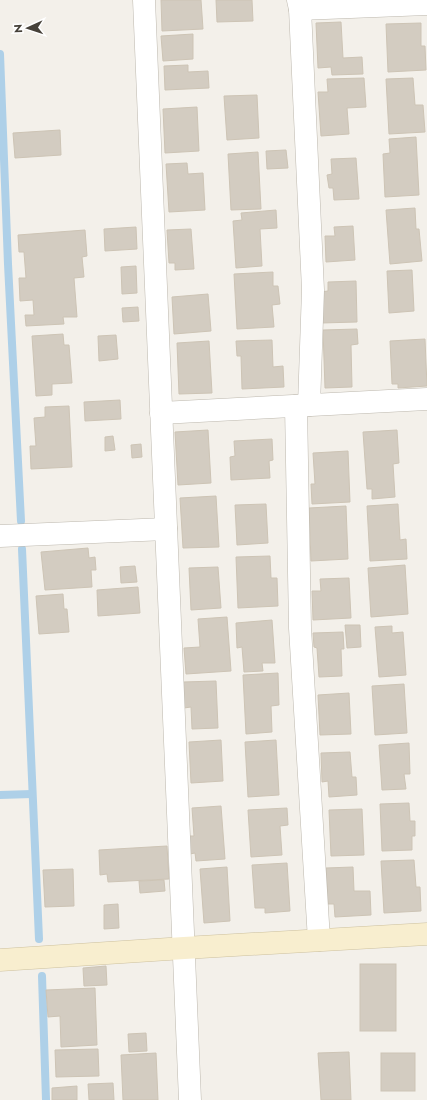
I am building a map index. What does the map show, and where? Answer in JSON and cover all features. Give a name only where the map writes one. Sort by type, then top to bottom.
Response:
[{"type":"street","points":[[144,0],[190,1100]]},
{"type":"street","points":[[319,940],[300,628],[303,406],[313,290],[299,4],[427,4]]},
{"type":"street","points":[[161,413],[427,399]]},
{"type":"street","points":[[0,536],[166,529]]},
{"type":"street","points":[[0,960],[427,934]]},
{"type":"building","points":[[161,0],[201,0],[203,29],[162,31]]},
{"type":"building","points":[[216,0],[252,0],[253,21],[217,22]]},
{"type":"building","points":[[341,22],[343,58],[362,57],[363,74],[332,75],[331,67],[318,68],[316,23]]},
{"type":"building","points":[[421,23],[421,46],[425,46],[426,70],[388,72],[386,24]]},
{"type":"building","points":[[193,34],[193,59],[163,61],[161,36]]},
{"type":"building","points":[[188,65],[188,72],[208,71],[209,88],[165,90],[164,66]]},
{"type":"building","points":[[364,78],[366,107],[347,108],[349,134],[321,136],[318,92],[328,92],[327,79]]},
{"type":"building","points":[[413,78],[415,105],[423,105],[425,132],[389,134],[386,79]]},
{"type":"building","points":[[257,95],[259,138],[227,140],[224,96]]},
{"type":"building","points":[[197,107],[199,151],[165,153],[163,109]]},
{"type":"building","points":[[60,130],[61,155],[15,158],[13,133]]},
{"type":"building","points":[[416,137],[419,195],[385,197],[383,154],[390,153],[389,139]]},
{"type":"building","points":[[286,150],[288,168],[267,169],[266,151]]},
{"type":"building","points":[[258,152],[261,209],[231,210],[228,154]]},
{"type":"building","points":[[356,158],[359,199],[334,200],[333,188],[329,188],[327,175],[332,174],[331,159]]},
{"type":"building","points":[[187,163],[188,174],[203,173],[205,210],[169,212],[166,164]]},
{"type":"building","points":[[415,208],[416,229],[419,229],[422,261],[390,264],[386,210]]},
{"type":"building","points":[[276,210],[277,228],[260,229],[262,266],[236,268],[233,221],[242,220],[241,213]]},
{"type":"building","points":[[353,226],[355,260],[326,262],[325,236],[335,236],[334,227]]},
{"type":"building","points":[[136,227],[137,249],[105,251],[104,229]]},
{"type":"building","points":[[191,229],[194,269],[175,270],[175,263],[169,263],[167,230]]},
{"type":"building","points":[[85,230],[87,256],[82,257],[84,277],[74,278],[77,317],[63,317],[64,324],[26,326],[25,315],[34,315],[33,300],[20,301],[19,278],[26,278],[24,252],[19,252],[18,235]]},
{"type":"building","points":[[136,266],[137,293],[122,294],[121,267]]},
{"type":"building","points":[[412,270],[414,311],[389,313],[387,271]]},
{"type":"building","points":[[273,272],[273,286],[278,286],[280,304],[272,305],[274,327],[237,329],[234,274]]},
{"type":"building","points":[[356,281],[357,322],[321,323],[320,292],[328,291],[328,282]]},
{"type":"building","points":[[208,294],[211,331],[174,334],[172,297]]},
{"type":"building","points":[[138,307],[139,321],[123,322],[122,308]]},
{"type":"building","points":[[357,329],[358,344],[351,345],[352,387],[325,388],[323,330]]},
{"type":"building","points":[[63,334],[64,345],[69,345],[72,383],[52,384],[52,395],[36,396],[32,336]]},
{"type":"building","points":[[116,335],[118,359],[99,361],[98,336]]},
{"type":"building","points":[[425,339],[427,386],[398,388],[398,384],[392,384],[390,341]]},
{"type":"building","points":[[272,340],[273,367],[283,366],[284,387],[242,389],[241,356],[237,356],[236,341]]},
{"type":"building","points":[[209,341],[212,393],[179,394],[177,343]]},
{"type":"building","points":[[120,400],[121,419],[85,421],[84,402]]},
{"type":"building","points":[[69,406],[72,467],[31,469],[30,446],[36,446],[34,418],[45,417],[45,407]]},
{"type":"building","points":[[208,430],[211,483],[178,485],[175,432]]},
{"type":"building","points":[[397,430],[399,463],[393,464],[395,497],[372,499],[372,489],[367,489],[363,432]]},
{"type":"building","points":[[113,436],[115,450],[105,451],[105,437]]},
{"type":"building","points":[[272,439],[273,460],[269,461],[270,478],[231,480],[230,457],[235,456],[234,441]]},
{"type":"building","points":[[141,444],[142,457],[132,458],[131,445]]},
{"type":"building","points":[[348,451],[350,502],[312,504],[311,484],[315,484],[313,453]]},
{"type":"building","points":[[216,496],[219,547],[183,548],[180,498]]},
{"type":"building","points":[[266,504],[268,543],[237,545],[235,505]]},
{"type":"building","points":[[398,504],[400,540],[406,539],[407,559],[370,561],[367,506]]},
{"type":"building","points":[[346,506],[348,559],[311,561],[309,508]]},
{"type":"building","points":[[88,548],[89,558],[95,557],[96,570],[91,570],[92,587],[45,590],[41,552]]},
{"type":"building","points":[[270,556],[271,578],[277,578],[278,606],[238,608],[236,557]]},
{"type":"building","points":[[405,565],[408,614],[371,617],[368,568]]},
{"type":"building","points":[[135,566],[137,582],[121,583],[120,567]]},
{"type":"building","points":[[218,567],[221,608],[191,610],[189,568]]},
{"type":"building","points":[[349,578],[351,618],[313,620],[312,591],[321,591],[320,579]]},
{"type":"building","points":[[138,587],[140,613],[98,616],[97,590]]},
{"type":"building","points":[[63,594],[64,609],[67,609],[69,632],[39,634],[36,596]]},
{"type":"building","points":[[227,617],[231,671],[186,674],[184,648],[200,647],[198,619]]},
{"type":"building","points":[[272,620],[275,663],[262,663],[263,671],[244,672],[242,647],[237,648],[236,623]]},
{"type":"building","points":[[345,625],[360,625],[361,647],[347,648]]},
{"type":"building","points":[[392,626],[392,633],[403,632],[406,675],[379,677],[375,627]]},
{"type":"building","points":[[343,632],[344,649],[341,649],[342,676],[319,677],[317,648],[314,647],[313,633]]},
{"type":"building","points":[[278,673],[279,705],[271,706],[272,732],[246,734],[243,675]]},
{"type":"building","points":[[216,681],[218,728],[192,729],[191,707],[184,708],[183,682]]},
{"type":"building","points":[[404,684],[407,733],[375,735],[372,686]]},
{"type":"building","points":[[349,693],[351,734],[320,735],[318,695]]},
{"type":"building","points":[[221,740],[223,781],[191,783],[189,742]]},
{"type":"building","points":[[276,740],[279,795],[248,797],[245,742]]},
{"type":"building","points":[[409,743],[410,774],[404,774],[406,789],[382,790],[379,745]]},
{"type":"building","points":[[350,752],[352,777],[356,777],[357,795],[329,797],[328,781],[322,782],[321,753]]},
{"type":"building","points":[[409,803],[410,821],[415,821],[415,836],[412,836],[412,850],[382,851],[380,804]]},
{"type":"building","points":[[221,806],[225,859],[196,861],[195,853],[190,854],[189,836],[194,836],[192,808]]},
{"type":"building","points":[[287,808],[288,825],[280,826],[282,855],[251,857],[248,810]]},
{"type":"building","points":[[362,809],[364,855],[331,856],[329,810]]},
{"type":"building","points":[[167,846],[169,879],[108,882],[107,874],[100,875],[99,850]]},
{"type":"building","points":[[414,860],[416,887],[420,887],[421,911],[384,913],[381,861]]},
{"type":"building","points":[[287,863],[290,911],[265,913],[265,908],[255,908],[252,865]]},
{"type":"building","points":[[227,867],[230,921],[204,923],[200,869]]},
{"type":"building","points":[[353,867],[354,891],[370,891],[371,915],[335,917],[334,904],[328,904],[326,868]]},
{"type":"building","points":[[73,869],[74,906],[45,907],[43,870]]},
{"type":"building","points":[[164,880],[165,891],[140,893],[139,881]]},
{"type":"building","points":[[118,904],[119,928],[104,929],[104,905]]},
{"type":"building","points":[[360,964],[396,964],[396,1031],[360,1031]]},
{"type":"building","points":[[106,966],[107,985],[84,986],[83,968]]},
{"type":"building","points":[[95,988],[97,1045],[61,1047],[60,1016],[48,1017],[46,990]]},
{"type":"building","points":[[146,1033],[147,1051],[129,1052],[128,1034]]},
{"type":"building","points":[[98,1049],[99,1076],[56,1077],[55,1050]]},
{"type":"building","points":[[349,1052],[351,1100],[321,1100],[318,1053]]},
{"type":"building","points":[[156,1053],[158,1100],[123,1100],[121,1055]]},
{"type":"building","points":[[381,1053],[415,1053],[415,1091],[381,1091]]},
{"type":"building","points":[[113,1083],[114,1100],[89,1100],[88,1084]]},
{"type":"building","points":[[77,1086],[77,1100],[52,1100],[52,1088]]},
{"type":"waterway","points":[[0,54],[8,264],[21,521]]},
{"type":"waterway","points":[[22,549],[39,939]]},
{"type":"waterway","points":[[0,795],[32,794]]},
{"type":"waterway","points":[[42,976],[46,1100]]}]
